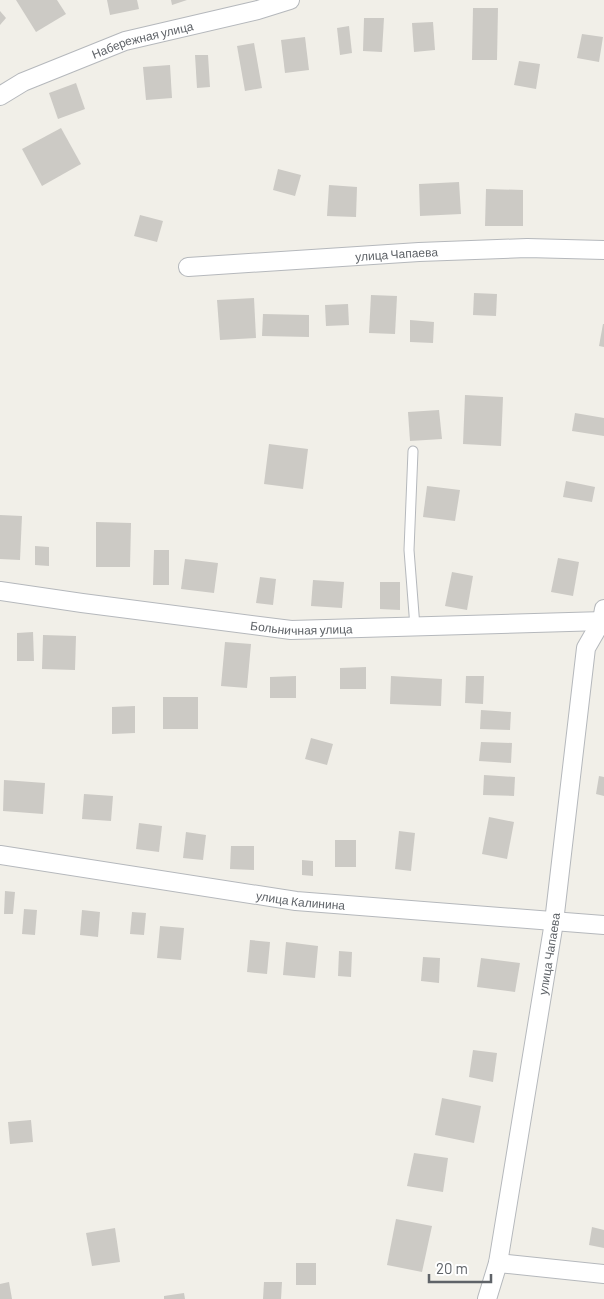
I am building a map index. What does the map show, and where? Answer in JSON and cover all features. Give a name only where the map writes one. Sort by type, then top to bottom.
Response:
[{"type":"street","name":"Набережная улица","points":[[0,96],[23,82],[125,41],[258,10],[290,0]]},
{"type":"street","name":"улица Чапаева","points":[[188,267],[419,252],[527,248],[604,250]]},
{"type":"street","name":"Больничная улица","points":[[0,591],[291,630],[415,628],[603,617]]},
{"type":"street","name":"улица Чапаева","points":[[487,1299],[498,1263],[554,922],[586,648],[603,617]]},
{"type":"street","name":"улица Калинина","points":[[0,855],[296,901],[604,926]]},
{"type":"street","points":[[498,1263],[604,1274]]},
{"type":"lane","points":[[413,451],[409,550],[415,628]]},
{"type":"building","points":[[16,0],[57,0],[66,14],[36,32]]},
{"type":"building","points":[[107,0],[137,0],[139,9],[110,15]]},
{"type":"building","points":[[171,0],[187,0],[172,5]]},
{"type":"building","points":[[473,8],[498,8],[497,60],[472,60]]},
{"type":"building","points":[[0,11],[6,18],[0,25]]},
{"type":"building","points":[[364,18],[384,18],[382,52],[363,51]]},
{"type":"building","points":[[433,22],[435,50],[414,52],[412,23]]},
{"type":"building","points":[[349,26],[352,53],[340,55],[337,28]]},
{"type":"building","points":[[582,34],[603,37],[599,62],[577,58]]},
{"type":"building","points":[[305,37],[309,70],[285,73],[281,40]]},
{"type":"building","points":[[254,43],[262,88],[245,91],[237,46]]},
{"type":"building","points":[[195,55],[208,55],[210,87],[197,88]]},
{"type":"building","points":[[519,61],[540,64],[536,89],[514,85]]},
{"type":"building","points":[[170,65],[172,98],[146,100],[143,67]]},
{"type":"building","points":[[76,83],[85,109],[58,119],[49,93]]},
{"type":"building","points":[[61,128],[81,164],[42,186],[22,149]]},
{"type":"building","points":[[278,169],[301,175],[295,196],[273,190]]},
{"type":"building","points":[[459,182],[461,214],[420,216],[419,184]]},
{"type":"building","points":[[329,185],[357,187],[356,217],[327,216]]},
{"type":"building","points":[[486,189],[523,190],[523,226],[485,226]]},
{"type":"building","points":[[140,215],[163,221],[157,242],[134,236]]},
{"type":"building","points":[[474,293],[497,294],[496,316],[473,315]]},
{"type":"building","points":[[371,295],[397,296],[395,334],[369,333]]},
{"type":"building","points":[[254,298],[256,338],[220,340],[217,300]]},
{"type":"building","points":[[348,304],[349,325],[326,326],[325,305]]},
{"type":"building","points":[[263,314],[309,315],[309,337],[262,336]]},
{"type":"building","points":[[410,320],[434,322],[433,343],[410,342]]},
{"type":"building","points":[[604,324],[604,347],[599,346]]},
{"type":"building","points":[[465,395],[503,397],[501,446],[463,444]]},
{"type":"building","points":[[439,410],[442,439],[410,441],[408,412]]},
{"type":"building","points":[[575,413],[604,418],[604,436],[572,431]]},
{"type":"building","points":[[269,444],[308,449],[303,489],[264,484]]},
{"type":"building","points":[[566,481],[595,487],[592,502],[563,497]]},
{"type":"building","points":[[427,486],[460,490],[455,521],[423,517]]},
{"type":"building","points":[[0,515],[22,516],[20,560],[0,559]]},
{"type":"building","points":[[96,522],[131,523],[130,567],[96,567]]},
{"type":"building","points":[[35,546],[49,547],[49,566],[35,565]]},
{"type":"building","points":[[154,550],[169,550],[169,585],[153,585]]},
{"type":"building","points":[[558,558],[579,562],[573,596],[551,592]]},
{"type":"building","points":[[185,559],[218,563],[214,593],[181,589]]},
{"type":"building","points":[[452,572],[473,576],[467,610],[445,606]]},
{"type":"building","points":[[260,577],[276,579],[273,605],[256,603]]},
{"type":"building","points":[[313,580],[344,582],[342,608],[311,606]]},
{"type":"building","points":[[380,582],[400,582],[400,610],[380,609]]},
{"type":"building","points":[[33,632],[34,661],[17,661],[17,633]]},
{"type":"building","points":[[43,635],[76,636],[75,670],[42,669]]},
{"type":"building","points":[[225,642],[251,644],[247,688],[221,686]]},
{"type":"building","points":[[366,667],[366,689],[340,689],[340,668]]},
{"type":"building","points":[[296,676],[296,698],[270,698],[270,677]]},
{"type":"building","points":[[391,676],[442,679],[441,706],[390,704]]},
{"type":"building","points":[[466,676],[484,676],[483,704],[465,703]]},
{"type":"building","points":[[163,697],[198,697],[198,729],[163,729]]},
{"type":"building","points":[[135,706],[135,733],[112,734],[112,707]]},
{"type":"building","points":[[481,710],[511,712],[510,730],[480,729]]},
{"type":"building","points":[[311,738],[333,744],[327,765],[305,759]]},
{"type":"building","points":[[481,742],[512,743],[511,763],[479,761]]},
{"type":"building","points":[[484,775],[515,777],[514,796],[483,795]]},
{"type":"building","points":[[599,776],[604,777],[604,796],[596,794]]},
{"type":"building","points":[[4,780],[45,783],[43,814],[3,811]]},
{"type":"building","points":[[84,794],[113,796],[111,821],[82,819]]},
{"type":"building","points":[[489,817],[514,822],[507,859],[482,854]]},
{"type":"building","points":[[139,823],[162,826],[159,852],[136,849]]},
{"type":"building","points":[[399,831],[415,833],[411,871],[395,869]]},
{"type":"building","points":[[186,832],[206,835],[203,860],[183,858]]},
{"type":"building","points":[[335,840],[356,840],[356,867],[335,867]]},
{"type":"building","points":[[231,846],[254,846],[254,870],[230,869]]},
{"type":"building","points":[[302,860],[313,861],[313,876],[302,875]]},
{"type":"building","points":[[5,891],[15,892],[13,914],[4,914]]},
{"type":"building","points":[[24,909],[37,910],[35,935],[22,934]]},
{"type":"building","points":[[82,910],[100,912],[98,937],[80,935]]},
{"type":"building","points":[[132,912],[146,913],[144,935],[130,934]]},
{"type":"building","points":[[160,926],[184,928],[181,960],[157,958]]},
{"type":"building","points":[[250,940],[270,942],[267,974],[247,972]]},
{"type":"building","points":[[286,942],[318,946],[315,978],[283,975]]},
{"type":"building","points":[[339,951],[352,952],[351,977],[338,976]]},
{"type":"building","points":[[423,957],[440,958],[439,983],[421,981]]},
{"type":"building","points":[[481,958],[520,963],[515,992],[477,987]]},
{"type":"building","points":[[473,1050],[497,1053],[493,1082],[469,1077]]},
{"type":"building","points":[[442,1098],[481,1106],[474,1143],[435,1135]]},
{"type":"building","points":[[31,1120],[33,1142],[10,1144],[8,1122]]},
{"type":"building","points":[[414,1153],[448,1158],[443,1192],[407,1186]]},
{"type":"building","points":[[396,1219],[432,1226],[422,1272],[387,1265]]},
{"type":"building","points":[[592,1227],[604,1230],[604,1248],[589,1245]]},
{"type":"building","points":[[115,1228],[120,1262],[92,1266],[86,1233]]},
{"type":"building","points":[[296,1263],[316,1263],[316,1285],[296,1285]]},
{"type":"building","points":[[9,1282],[12,1299],[0,1299],[0,1284]]},
{"type":"building","points":[[264,1282],[282,1282],[281,1299],[263,1299]]},
{"type":"building","points":[[184,1293],[185,1299],[164,1299],[164,1296]]}]
